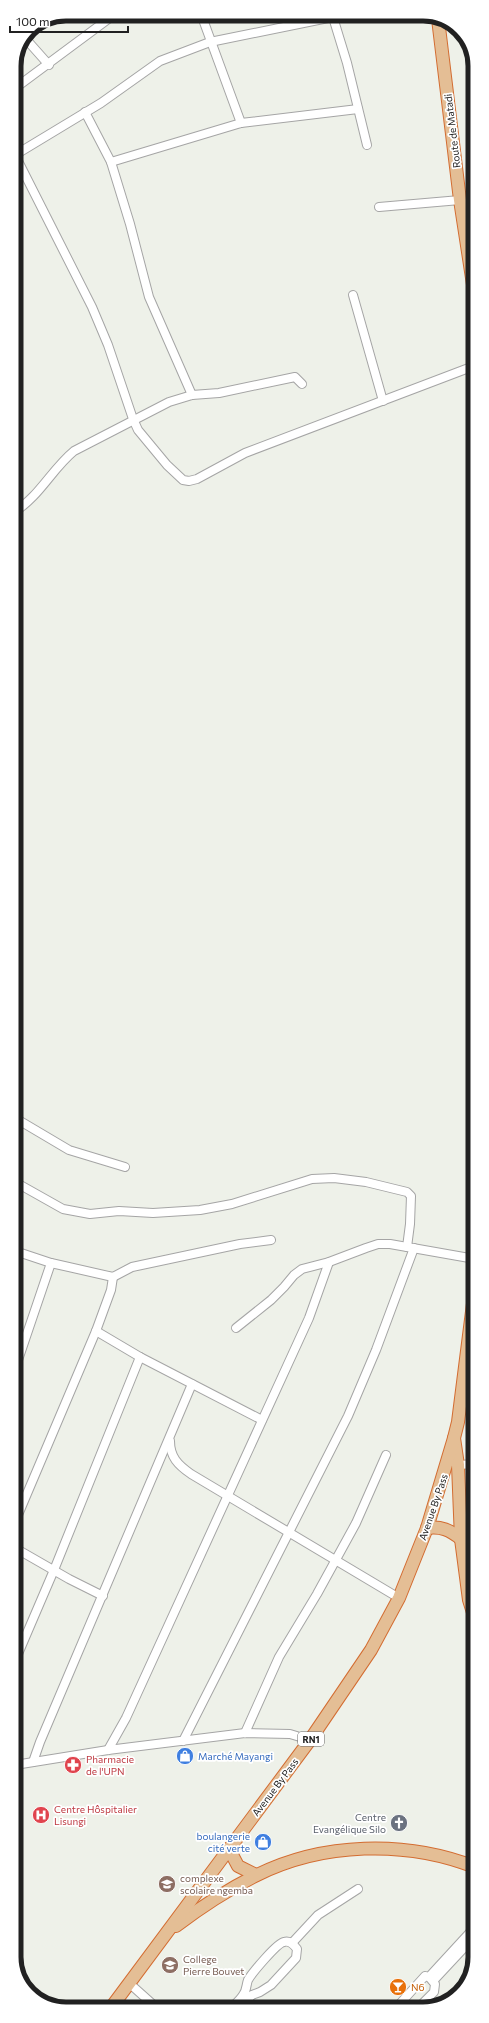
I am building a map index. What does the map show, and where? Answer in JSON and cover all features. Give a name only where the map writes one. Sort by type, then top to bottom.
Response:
[{"type":"highway","name":"Route de Matadi","points":[[439,24],[460,200],[468,244]]},
{"type":"highway","name":"RN1","points":[[454,1438],[458,1422],[468,1355]]},
{"type":"highway","points":[[454,1438],[458,1465],[460,1533],[468,1577]]},
{"type":"highway","name":"Avenue By Pass","points":[[115,2002],[310,1740],[371,1650],[399,1598],[427,1528],[454,1438]]},
{"type":"highway","points":[[427,1528],[435,1527],[460,1533]]},
{"type":"highway","points":[[165,1934],[207,1903],[256,1876],[290,1862],[366,1848],[403,1849],[431,1853],[468,1865]]},
{"type":"highway","points":[[229,1849],[238,1866],[256,1876]]},
{"type":"street","points":[[21,84],[49,65],[105,21]]},
{"type":"street","points":[[204,21],[210,42],[241,123]]},
{"type":"street","points":[[21,150],[85,112],[160,61],[210,42],[309,21]]},
{"type":"street","points":[[334,21],[367,145]]},
{"type":"street","points":[[28,42],[49,65]]},
{"type":"street","points":[[111,162],[241,123],[358,109]]},
{"type":"street","points":[[85,112],[111,162],[130,224],[149,297],[192,395]]},
{"type":"street","points":[[21,166],[98,320],[133,419],[152,448],[167,465],[184,480],[189,481],[245,453],[468,368]]},
{"type":"street","points":[[379,207],[460,200]]},
{"type":"street","points":[[353,296],[383,401]]},
{"type":"street","points":[[21,506],[36,493],[63,460],[74,451],[133,419],[169,402],[192,395],[219,393],[295,377],[302,384]]},
{"type":"street","points":[[21,1122],[69,1150],[125,1167]]},
{"type":"street","points":[[21,1185],[63,1208],[90,1214],[120,1211],[153,1213],[200,1210],[232,1204],[312,1179],[334,1178],[366,1182],[407,1192],[411,1196],[410,1248],[376,1350],[348,1416],[184,1741]]},
{"type":"street","points":[[21,1253],[51,1263],[113,1277],[132,1267],[232,1245],[271,1240]]},
{"type":"street","points":[[236,1328],[284,1287],[294,1274],[302,1269],[329,1262],[378,1244],[468,1258]]},
{"type":"street","points":[[108,1750],[126,1718],[309,1318],[329,1262]]},
{"type":"street","points":[[21,1351],[51,1263]]},
{"type":"street","points":[[21,1508],[96,1331],[111,1290],[113,1277]]},
{"type":"street","points":[[96,1331],[140,1357],[262,1420]]},
{"type":"street","points":[[21,1647],[54,1570],[140,1357]]},
{"type":"street","points":[[33,1762],[40,1742],[192,1384]]},
{"type":"street","points":[[170,1438],[172,1456],[178,1465],[202,1482],[399,1598]]},
{"type":"street","points":[[244,1733],[279,1657],[295,1634],[356,1524],[386,1455]]},
{"type":"street","points":[[458,1465],[468,1464]]},
{"type":"street","points":[[460,1533],[468,1530]]},
{"type":"street","points":[[21,1551],[103,1596]]},
{"type":"street","points":[[21,1764],[108,1750],[244,1733],[290,1734],[310,1740]]},
{"type":"street","points":[[293,1945],[318,1915],[358,1889]]},
{"type":"street","points":[[293,1945],[318,1921]]},
{"type":"street","points":[[431,1979],[468,1935]]},
{"type":"street","points":[[238,2002],[249,1992],[266,1989],[296,1958],[298,1952],[293,1945],[287,1942],[281,1943],[251,1976],[249,1992],[242,2002]]},
{"type":"street","points":[[431,1979],[468,1943]]},
{"type":"street","points":[[401,2002],[425,1976],[431,1979]]},
{"type":"street","points":[[424,2002],[434,1992],[431,1979]]},
{"type":"street","points":[[129,1983],[150,2002]]},
{"type":"place","name":"Marché Mayangi","points":[[185,1756]]},
{"type":"place","name":"Pharmacie de l'UPN","points":[[73,1765]]},
{"type":"place","name":"Centre Hôspitalier Lisungi","points":[[41,1815]]},
{"type":"place","name":"Centre Evangélique Silo","points":[[399,1823]]},
{"type":"place","name":"boulangerie cité verte","points":[[263,1842]]},
{"type":"place","name":"complexe scolaire ngemba","points":[[167,1884]]},
{"type":"place","name":"College Pierre Bouvet","points":[[170,1965]]},
{"type":"place","name":"N6","points":[[398,1987]]}]
